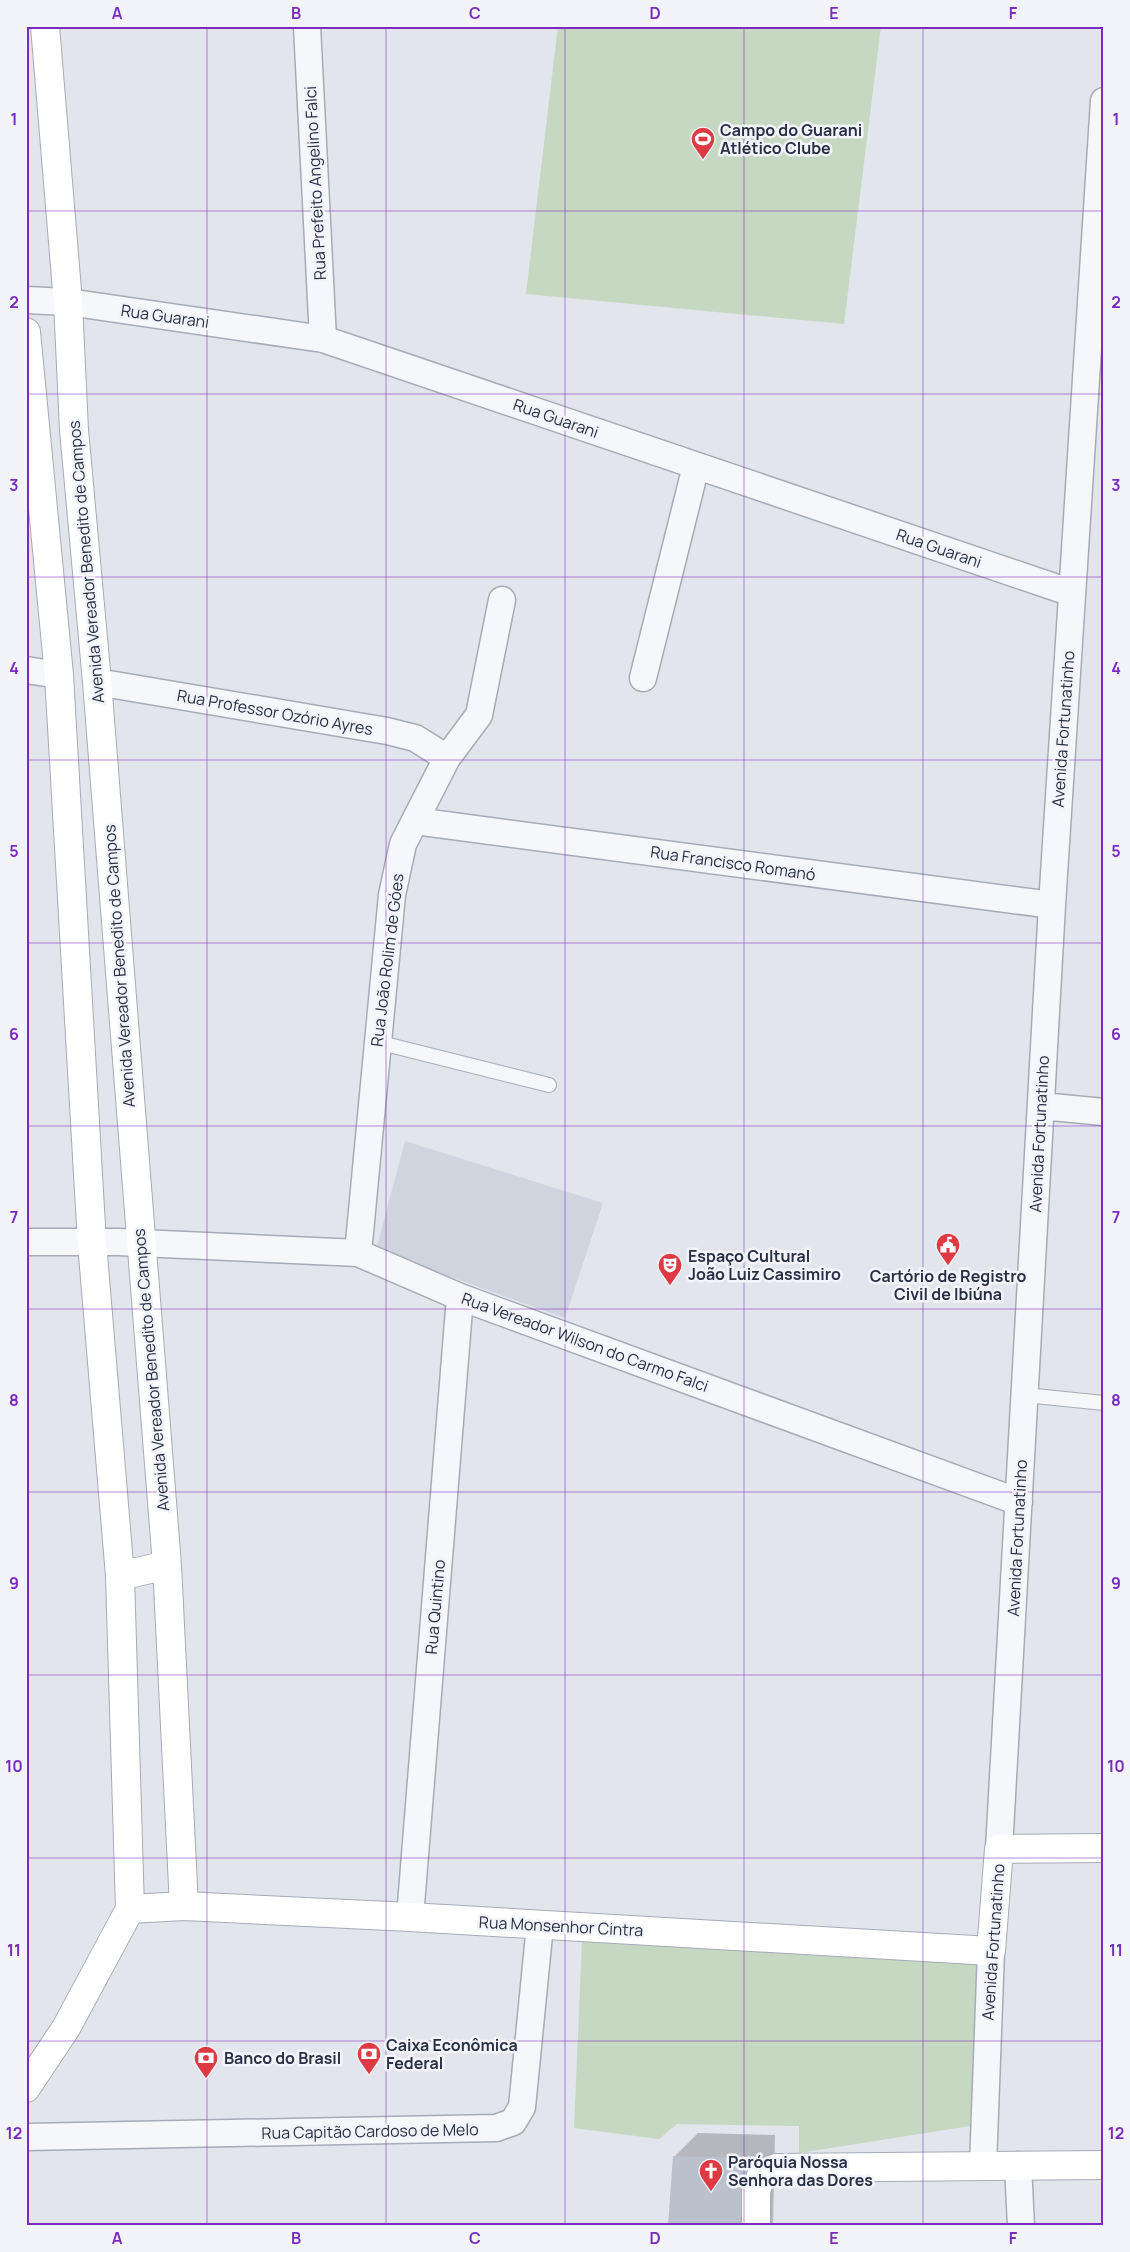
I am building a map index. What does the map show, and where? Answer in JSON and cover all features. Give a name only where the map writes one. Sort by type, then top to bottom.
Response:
[{"type":"main road","name":"Avenida Vereador Benedito de Campos","points":[[45,26],[68,302],[74,430],[97,682],[167,1565],[184,1906]]},
{"type":"main road","points":[[26,332],[59,676],[92,1243],[120,1576],[130,1909],[66,2028],[26,2088]]},
{"type":"main road","points":[[37,432],[74,430]]},
{"type":"main road","points":[[120,1576],[167,1565]]},
{"type":"main road","points":[[999,1849],[1104,1848]]},
{"type":"main road","name":"Avenida Fortunatinho","points":[[991,1951],[999,1849]]},
{"type":"main road","name":"Rua Monsenhor Cintra","points":[[130,1909],[184,1906],[410,1917],[991,1951]]},
{"type":"main road","points":[[756,2226],[756,2191],[761,2176],[776,2168],[1104,2165]]},
{"type":"street","name":"Rua Prefeito Angelino Falci","points":[[307,26],[323,339]]},
{"type":"street","name":"Avenida Fortunatinho","points":[[999,1849],[1026,1395],[1052,905],[1104,101]]},
{"type":"street","name":"Rua Guarani","points":[[26,300],[68,302],[323,339],[1072,593]]},
{"type":"street","points":[[643,678],[696,466]]},
{"type":"street","name":"Rua João Rolim de Góes","points":[[358,1254],[392,895],[403,844],[447,758],[479,715],[502,600]]},
{"type":"street","points":[[26,670],[59,676]]},
{"type":"street","name":"Rua Professor Ozório Ayres","points":[[97,682],[386,731],[414,738],[447,758]]},
{"type":"street","name":"Rua Francisco Romanó","points":[[415,821],[1052,905]]},
{"type":"street","points":[[1041,1106],[1104,1112]]},
{"type":"street","name":"Rua Vereador Wilson do Carmo Falci","points":[[26,1242],[140,1243],[358,1254],[460,1297],[1019,1502]]},
{"type":"street","name":"Rua Quintino","points":[[410,1917],[460,1297]]},
{"type":"street","name":"Rua Capitão Cardoso de Melo","points":[[26,2136],[496,2128],[513,2122],[522,2107],[540,1925]]},
{"type":"street","name":"Avenida Fortunatinho","points":[[983,2166],[991,1951]]},
{"type":"street","points":[[1018,2165],[1021,2226]]},
{"type":"lane","points":[[377,1042],[548,1085]]},
{"type":"lane","points":[[1026,1395],[1104,1403]]},
{"type":"shaded area","points":[[405,1141],[603,1203],[565,1318],[376,1250]]},
{"type":"green space","name":"Campo do Guarani Atlético Clube","points":[[558,26],[881,26],[844,324],[526,294]]},
{"type":"green space","points":[[582,1942],[981,1958],[970,2126],[799,2153],[799,2126],[677,2124],[659,2139],[574,2128]]},
{"type":"building","name":"Paróquia Nossa Senhora das Dores","points":[[673,2156],[752,2158],[750,2226],[668,2226]]},
{"type":"place","name":"Campo do Guarani Atlético Clube","points":[[703,160]]},
{"type":"place","name":"Cartório de Registro Civil de Ibiúna","points":[[948,1266]]},
{"type":"place","name":"Espaço Cultural João Luiz Cassimiro","points":[[670,1286]]},
{"type":"place","name":"Caixa Econômica Federal","points":[[369,2075]]},
{"type":"place","name":"Banco do Brasil","points":[[206,2079]]},
{"type":"place","name":"Paróquia Nossa Senhora das Dores","points":[[711,2192]]}]
